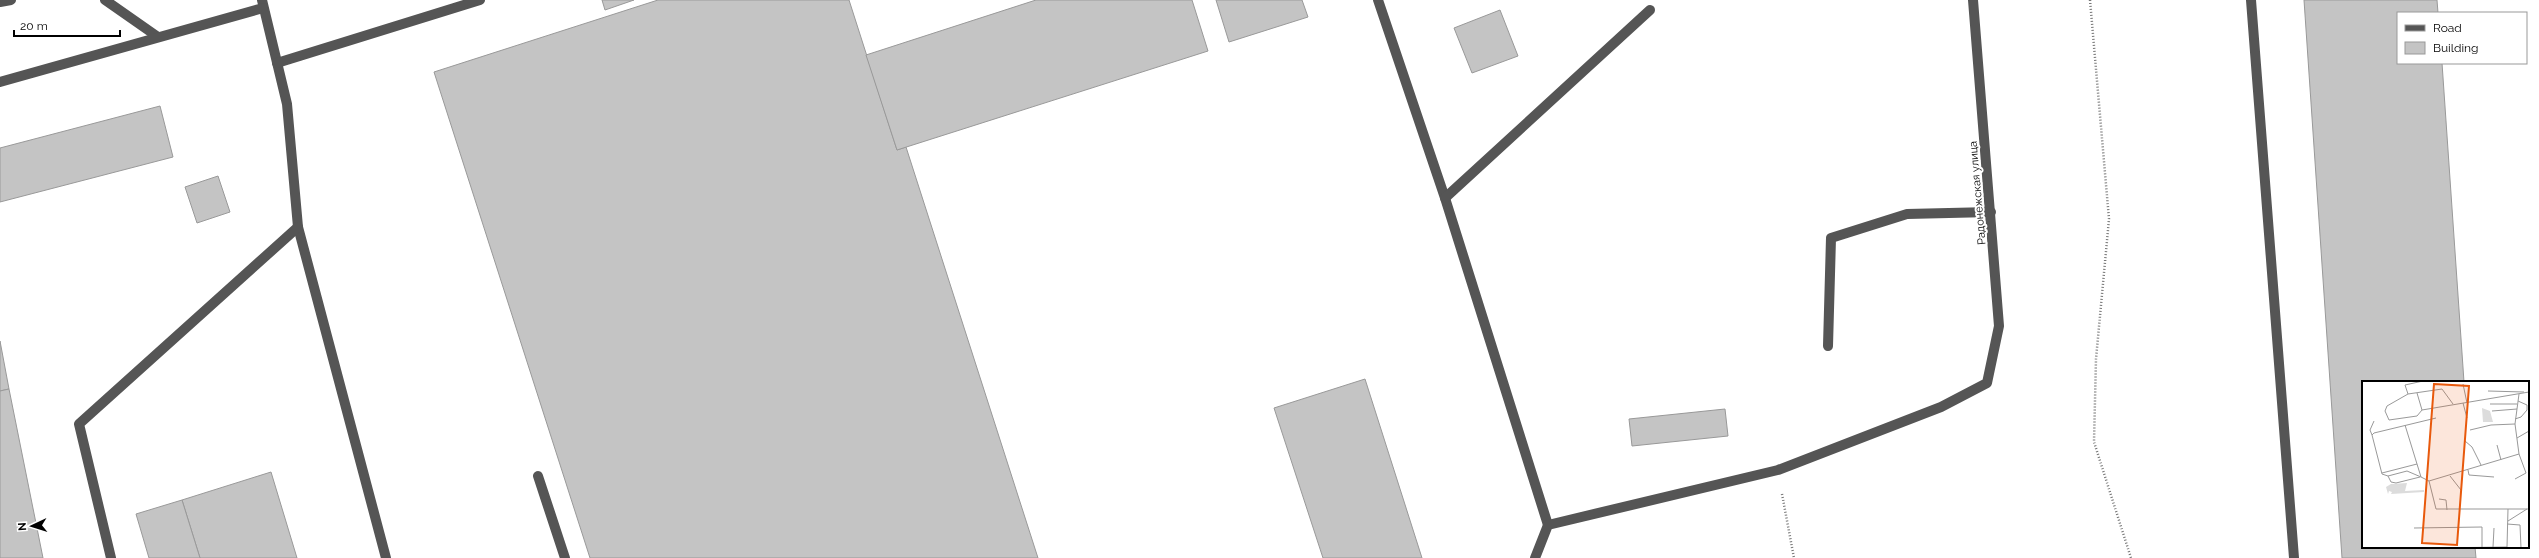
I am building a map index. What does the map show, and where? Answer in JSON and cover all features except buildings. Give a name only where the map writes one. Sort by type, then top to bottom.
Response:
[{"type":"street","points":[[0,2],[11,0]]},
{"type":"street","points":[[105,0],[158,37]]},
{"type":"street","points":[[277,62],[480,0]]},
{"type":"street","points":[[1378,0],[1445,198],[1548,525],[1535,558]]},
{"type":"street","name":"Радонежская улица","points":[[1778,470],[1941,407],[1986,382],[1999,326],[1973,0]]},
{"type":"street","points":[[2250,0],[2294,558]]},
{"type":"street","points":[[0,82],[158,37],[262,4],[287,104],[298,227],[386,558]]},
{"type":"street","points":[[1445,198],[1650,10]]},
{"type":"street","points":[[1828,346],[1831,238],[1907,214],[1991,212]]},
{"type":"street","points":[[111,558],[79,424],[298,227]]},
{"type":"street","points":[[1548,525],[1778,470]]},
{"type":"street","points":[[538,476],[565,558]]},
{"type":"path","points":[[2090,0],[2109,219],[2096,359],[2094,442],[2131,558]]},
{"type":"path","points":[[1778,470],[1794,558]]}]
